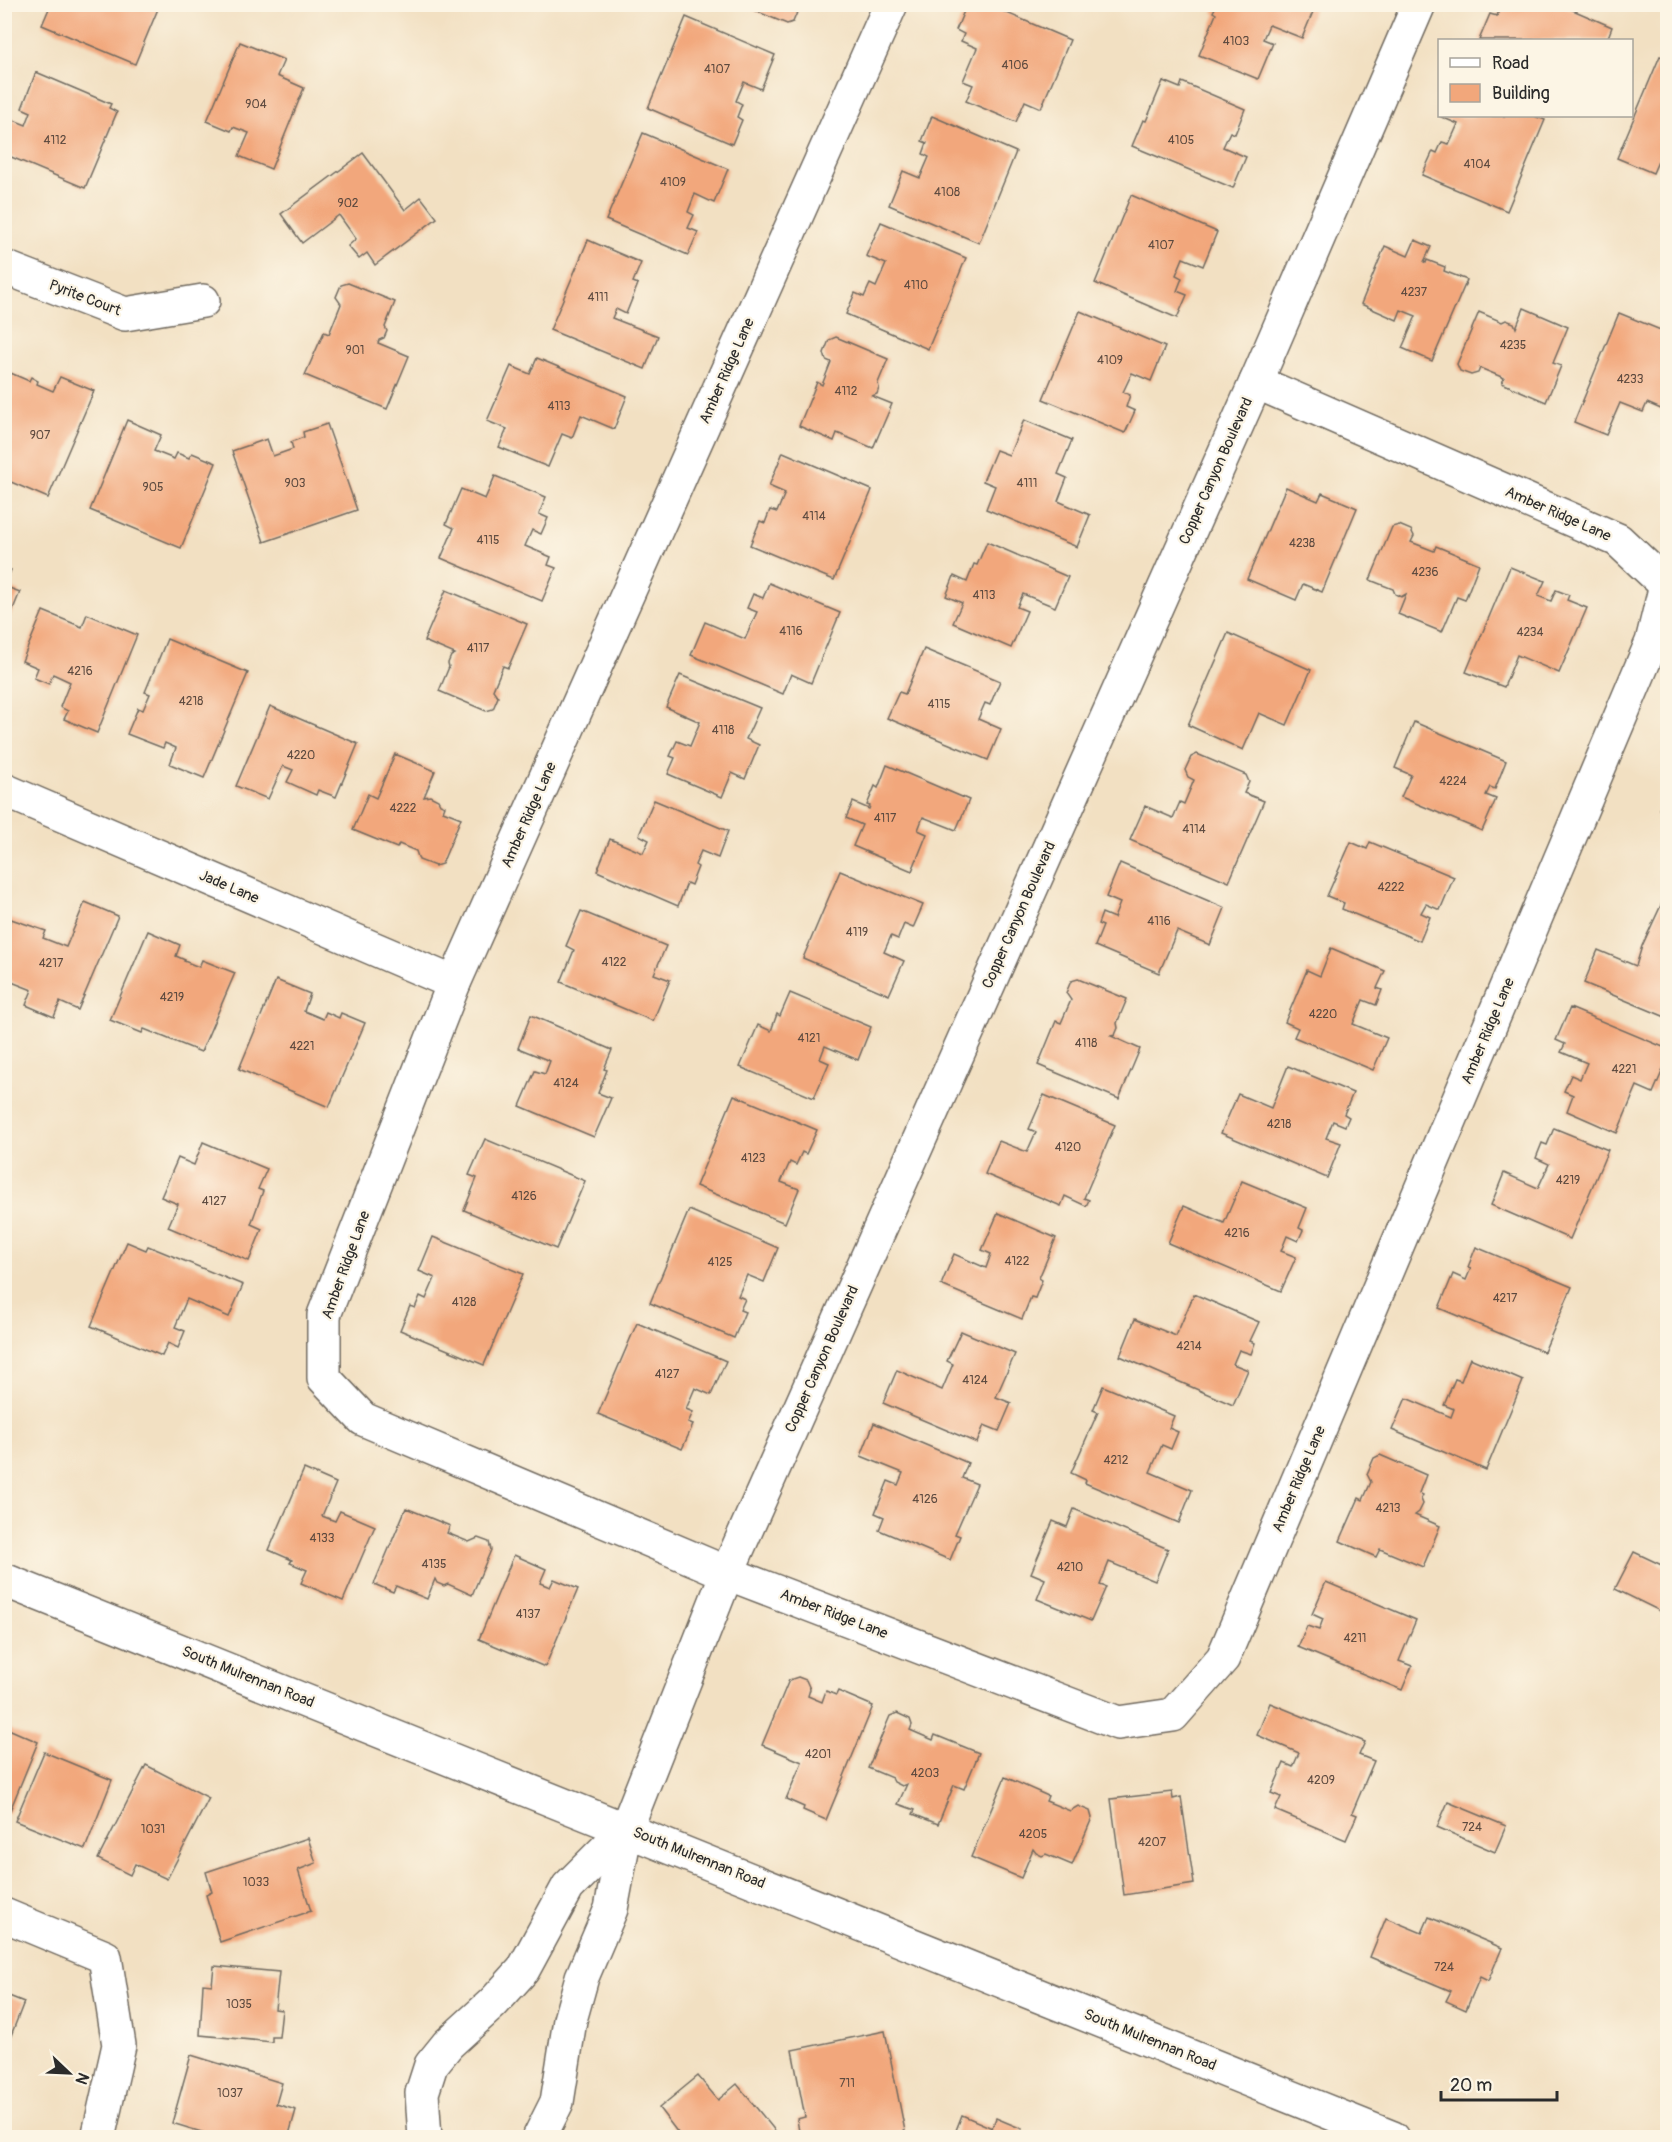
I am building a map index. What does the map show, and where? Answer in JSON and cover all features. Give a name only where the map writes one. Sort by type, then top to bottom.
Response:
[{"type":"street","name":"Amber Ridge Lane","points":[[891,4],[454,983],[324,1315],[324,1378],[363,1419],[727,1573],[1118,1723],[1173,1715],[1223,1658],[1652,642],[1666,585],[1618,540],[1256,382]]},
{"type":"street","name":"Copper Canyon Boulevard","points":[[539,2138],[557,2102],[570,2020],[582,1977],[611,1909],[626,1829],[727,1573],[1256,382],[1419,4]]},
{"type":"street","name":"Pyrite Court","points":[[4,267],[125,314],[203,301]]},
{"type":"street","name":"Jade Lane","points":[[4,790],[454,983]]},
{"type":"street","name":"South Mulrennan Road","points":[[4,1580],[1393,2138]]},
{"type":"street","name":"Copper Canyon Boulevard","points":[[425,2138],[422,2093],[432,2065],[448,2044],[493,2003],[523,1970],[568,1887],[626,1829]]},
{"type":"street","points":[[4,1915],[105,1957],[119,2045],[98,2138]]},
{"type":"building","points":[[51,4],[160,4],[135,64],[42,25]]},
{"type":"building","points":[[739,4],[796,4],[798,10],[793,22],[787,24]]},
{"type":"building","points":[[967,4],[986,4],[1070,40],[1041,108],[1025,101],[1016,122],[966,101],[973,85],[963,81],[977,48],[961,41],[964,34],[956,30]]},
{"type":"building","points":[[1054,4],[1068,4],[1066,10]]},
{"type":"building","points":[[1217,4],[1308,4],[1315,7],[1302,38],[1269,25],[1263,39],[1273,43],[1258,79],[1199,55],[1216,14],[1213,12]]},
{"type":"building","points":[[1492,4],[1559,4],[1612,27],[1607,39],[1479,39],[1490,14],[1497,16],[1500,8]]},
{"type":"building","points":[[686,17],[775,55],[761,89],[744,82],[736,101],[742,104],[737,117],[742,120],[732,144],[648,108]]},
{"type":"building","points":[[240,42],[284,60],[277,76],[304,88],[271,169],[239,156],[249,133],[233,127],[231,131],[207,121]]},
{"type":"building","points":[[1660,56],[1668,59],[1668,160],[1660,157],[1653,173],[1617,158]]},
{"type":"building","points":[[36,72],[111,104],[109,108],[117,112],[85,188],[4,154],[4,116],[26,125],[31,112],[22,108]]},
{"type":"building","points":[[1163,81],[1180,88],[1182,82],[1245,109],[1235,134],[1230,132],[1223,147],[1246,157],[1233,188],[1132,146],[1143,120],[1146,121]]},
{"type":"building","points":[[932,116],[1016,152],[979,243],[889,205],[903,171],[920,178],[929,157],[923,154],[927,143],[922,141]]},
{"type":"building","points":[[1441,117],[1537,117],[1545,120],[1507,211],[1422,175],[1433,151],[1437,153],[1442,142],[1449,144],[1458,124]]},
{"type":"building","points":[[643,133],[728,169],[714,203],[695,194],[688,212],[694,215],[688,228],[698,232],[688,255],[606,220]]},
{"type":"building","points":[[363,153],[405,210],[421,197],[437,218],[375,265],[367,253],[359,259],[348,246],[356,239],[339,215],[302,243],[281,214]]},
{"type":"building","points":[[1131,195],[1217,232],[1203,266],[1183,258],[1176,275],[1182,278],[1177,291],[1187,295],[1177,318],[1095,283]]},
{"type":"building","points":[[881,222],[966,258],[928,349],[846,314],[855,293],[864,297],[870,284],[876,287],[886,264],[866,256]]},
{"type":"building","points":[[588,240],[641,263],[633,282],[638,284],[626,314],[616,309],[612,318],[658,336],[645,369],[550,330]]},
{"type":"building","points":[[1415,240],[1431,247],[1424,262],[1426,263],[1427,260],[1445,267],[1444,271],[1467,280],[1432,361],[1402,348],[1416,316],[1401,310],[1397,320],[1361,304],[1385,246],[1408,256]]},
{"type":"building","points":[[348,283],[395,302],[385,327],[387,331],[378,343],[409,356],[387,409],[305,375],[324,332],[329,334],[341,304],[336,297],[341,285]]},
{"type":"building","points":[[1524,308],[1568,327],[1553,363],[1561,366],[1546,402],[1502,383],[1504,378],[1480,368],[1478,373],[1471,375],[1460,371],[1457,364],[1479,312],[1502,322],[1506,320],[1514,323],[1516,328]]},
{"type":"building","points":[[1080,311],[1165,347],[1151,381],[1132,373],[1123,392],[1130,395],[1126,407],[1135,411],[1125,433],[1043,399]]},
{"type":"building","points":[[1619,313],[1668,333],[1668,349],[1665,354],[1668,354],[1668,412],[1647,403],[1643,412],[1620,403],[1606,435],[1574,422]]},
{"type":"building","points":[[836,337],[888,359],[878,383],[877,394],[872,396],[892,404],[873,448],[837,433],[834,441],[799,426],[817,382],[822,385],[831,362],[826,360],[824,353],[829,340]]},
{"type":"building","points":[[537,358],[627,396],[614,429],[581,415],[572,438],[562,434],[548,467],[499,447],[507,429],[487,421],[511,366],[530,374]]},
{"type":"building","points":[[6,371],[29,381],[31,377],[38,381],[37,384],[53,391],[60,377],[94,391],[48,498],[4,479],[4,376]]},
{"type":"building","points":[[127,420],[161,435],[154,451],[174,459],[177,453],[189,458],[192,453],[216,463],[181,548],[90,510]]},
{"type":"building","points":[[1024,420],[1072,440],[1058,474],[1067,478],[1058,501],[1090,515],[1077,547],[986,509],[995,486],[983,481],[996,450],[1009,455]]},
{"type":"building","points":[[327,424],[357,510],[264,542],[232,451],[267,439],[273,456],[293,449],[291,442],[304,437],[303,432]]},
{"type":"building","points":[[783,452],[872,490],[834,580],[750,545],[760,521],[765,523],[770,510],[777,512],[785,493],[769,486]]},
{"type":"building","points":[[495,476],[546,497],[539,514],[548,518],[541,534],[532,530],[525,546],[551,557],[548,565],[556,568],[542,601],[441,558],[454,528],[446,524],[461,489],[485,499]]},
{"type":"building","points":[[1286,487],[1318,501],[1322,493],[1357,508],[1322,592],[1303,584],[1296,600],[1247,579]]},
{"type":"building","points":[[1399,525],[1411,530],[1414,536],[1411,542],[1434,551],[1436,546],[1479,564],[1465,600],[1457,597],[1442,632],[1398,614],[1406,594],[1401,597],[1395,594],[1393,589],[1370,580],[1392,527]]},
{"type":"building","points":[[987,542],[1068,577],[1055,607],[1023,594],[1017,607],[1027,611],[1011,648],[953,623],[962,603],[946,596],[954,576],[967,582]]},
{"type":"building","points":[[4,567],[11,570],[5,585],[4,585]]},
{"type":"building","points":[[1510,567],[1545,581],[1538,596],[1551,601],[1556,590],[1569,595],[1567,600],[1587,608],[1559,673],[1517,655],[1504,687],[1466,672]]},
{"type":"building","points":[[769,583],[840,613],[811,683],[791,674],[783,694],[691,655],[705,622],[745,639],[757,612],[747,608],[753,594],[763,598]]},
{"type":"building","points":[[4,586],[20,592],[5,629],[4,629]]},
{"type":"building","points":[[446,590],[527,624],[508,668],[503,666],[493,690],[498,697],[493,709],[486,711],[439,691],[451,656],[455,654],[424,641]]},
{"type":"building","points":[[43,611],[82,627],[87,614],[137,635],[97,733],[64,719],[68,711],[60,707],[70,682],[53,674],[49,684],[34,678],[38,668],[22,661]]},
{"type":"building","points":[[1228,633],[1311,670],[1287,725],[1259,713],[1243,750],[1188,725]]},
{"type":"building","points":[[167,639],[248,673],[204,778],[170,764],[176,748],[165,743],[163,748],[127,734],[138,708],[143,710],[150,694],[145,692]]},
{"type":"building","points":[[924,649],[1000,681],[990,705],[985,703],[978,719],[1001,729],[988,760],[887,718],[899,692],[905,694]]},
{"type":"building","points":[[680,675],[760,708],[746,739],[759,745],[745,779],[732,773],[722,797],[668,774],[675,758],[670,756],[677,741],[690,746],[700,722],[666,707]]},
{"type":"building","points":[[270,706],[358,744],[336,797],[318,790],[316,795],[287,782],[293,770],[283,766],[268,799],[236,786]]},
{"type":"building","points":[[1414,722],[1506,761],[1495,789],[1490,787],[1486,795],[1496,799],[1482,831],[1401,797],[1411,775],[1395,768]]},
{"type":"building","points":[[395,754],[435,771],[424,797],[430,796],[438,800],[445,806],[443,811],[461,818],[442,864],[435,866],[419,860],[416,851],[399,844],[397,848],[353,830],[368,794],[376,798]]},
{"type":"building","points":[[1197,754],[1246,775],[1249,782],[1244,793],[1264,801],[1229,882],[1130,840],[1145,806],[1173,818],[1180,802],[1184,804],[1194,780],[1188,777],[1185,770],[1191,757]]},
{"type":"building","points":[[887,765],[969,800],[956,830],[923,817],[918,830],[927,834],[912,871],[853,846],[862,825],[846,818],[853,802],[869,809],[870,806],[867,805],[875,786],[878,788]]},
{"type":"building","points":[[1668,789],[1668,813],[1659,809]]},
{"type":"building","points":[[654,800],[728,831],[718,858],[701,851],[695,865],[698,867],[691,885],[687,883],[678,906],[597,871],[610,839],[643,853],[649,840],[639,835]]},
{"type":"building","points":[[1351,842],[1367,849],[1370,842],[1454,877],[1440,910],[1426,904],[1421,913],[1430,917],[1420,941],[1342,909],[1344,903],[1327,896]]},
{"type":"building","points":[[1120,863],[1225,908],[1210,945],[1177,931],[1159,973],[1095,946],[1103,926],[1098,924],[1102,913],[1114,918],[1120,903],[1106,897]]},
{"type":"building","points":[[840,871],[923,905],[913,928],[904,924],[898,939],[891,936],[884,952],[904,961],[889,995],[803,958]]},
{"type":"building","points":[[1663,901],[1668,903],[1668,1018],[1584,983],[1598,950],[1636,966],[1642,946]]},
{"type":"building","points":[[85,902],[118,916],[78,1010],[60,1002],[54,1017],[26,1005],[32,990],[4,979],[4,935],[11,919],[46,931],[43,938],[66,947]]},
{"type":"building","points":[[581,911],[666,946],[654,974],[670,980],[653,1021],[561,982],[574,950],[566,946]]},
{"type":"building","points":[[148,931],[180,945],[176,956],[184,961],[199,967],[202,960],[235,973],[201,1052],[144,1029],[142,1033],[110,1020]]},
{"type":"building","points":[[1331,948],[1385,971],[1377,988],[1382,990],[1376,1005],[1363,1000],[1353,1024],[1387,1038],[1373,1070],[1294,1037],[1298,1028],[1285,1022],[1307,970],[1320,976]]},
{"type":"building","points":[[1078,979],[1127,999],[1117,1023],[1118,1028],[1115,1035],[1111,1036],[1140,1049],[1119,1099],[1038,1065],[1056,1021],[1061,1023],[1071,1000],[1066,993],[1071,981]]},
{"type":"building","points":[[276,980],[310,994],[304,1011],[323,1019],[326,1012],[339,1018],[341,1013],[365,1023],[329,1107],[239,1069]]},
{"type":"building","points":[[790,993],[871,1027],[858,1060],[825,1046],[820,1059],[829,1063],[814,1098],[740,1067],[758,1025],[771,1031],[777,1014],[780,1016]]},
{"type":"building","points":[[1570,1008],[1668,1049],[1668,1058],[1653,1093],[1637,1086],[1617,1133],[1567,1111],[1573,1095],[1564,1091],[1571,1075],[1580,1079],[1587,1063],[1561,1052],[1565,1044],[1556,1040]]},
{"type":"building","points":[[531,1015],[612,1050],[598,1093],[611,1098],[594,1137],[520,1106],[535,1071],[545,1074],[550,1061],[518,1048]]},
{"type":"building","points":[[1288,1066],[1353,1093],[1344,1114],[1349,1117],[1345,1126],[1333,1121],[1326,1138],[1341,1143],[1327,1178],[1221,1133],[1238,1094],[1271,1108]]},
{"type":"building","points":[[734,1095],[817,1130],[806,1154],[802,1152],[796,1165],[790,1162],[781,1182],[799,1189],[785,1223],[696,1186]]},
{"type":"building","points":[[1044,1095],[1115,1125],[1084,1198],[1089,1200],[1086,1206],[1065,1196],[1061,1206],[985,1174],[999,1141],[1027,1152],[1036,1132],[1029,1129]]},
{"type":"building","points":[[1554,1128],[1608,1150],[1570,1239],[1491,1205],[1504,1173],[1538,1188],[1549,1164],[1536,1158],[1542,1143],[1547,1145]]},
{"type":"building","points":[[485,1139],[585,1181],[556,1249],[464,1210],[477,1178],[469,1175]]},
{"type":"building","points":[[203,1142],[267,1169],[258,1189],[263,1191],[251,1224],[262,1229],[249,1261],[168,1227],[178,1204],[161,1197],[178,1158],[194,1165]]},
{"type":"building","points":[[1242,1181],[1307,1208],[1299,1228],[1303,1230],[1298,1241],[1287,1236],[1281,1251],[1296,1257],[1281,1291],[1168,1243],[1184,1206],[1224,1223]]},
{"type":"building","points":[[689,1210],[778,1248],[764,1282],[747,1275],[738,1296],[745,1299],[740,1310],[745,1312],[734,1338],[650,1303]]},
{"type":"building","points":[[998,1213],[1056,1238],[1039,1278],[1042,1280],[1035,1298],[1031,1297],[1022,1319],[941,1285],[954,1254],[986,1268],[991,1254],[982,1250]]},
{"type":"building","points":[[433,1237],[523,1274],[484,1365],[400,1330],[410,1306],[415,1308],[420,1296],[426,1299],[435,1278],[419,1271]]},
{"type":"building","points":[[127,1242],[146,1250],[148,1246],[243,1285],[229,1317],[187,1299],[175,1327],[185,1331],[178,1348],[168,1343],[162,1356],[91,1326]]},
{"type":"building","points":[[1476,1247],[1572,1287],[1544,1352],[1439,1308],[1453,1274],[1466,1280],[1471,1268],[1468,1267]]},
{"type":"building","points":[[1194,1294],[1259,1322],[1250,1341],[1255,1343],[1251,1354],[1239,1350],[1233,1364],[1248,1370],[1233,1405],[1120,1356],[1135,1319],[1176,1336]]},
{"type":"building","points":[[637,1323],[726,1361],[711,1395],[695,1388],[686,1409],[693,1412],[688,1423],[693,1425],[682,1449],[598,1414]]},
{"type":"building","points":[[961,1331],[1015,1354],[996,1397],[1011,1403],[999,1431],[984,1425],[977,1443],[883,1403],[897,1370],[942,1390],[953,1364],[947,1361]]},
{"type":"building","points":[[1470,1358],[1523,1381],[1486,1470],[1392,1430],[1406,1398],[1451,1417],[1454,1409],[1444,1405],[1455,1379],[1461,1381]]},
{"type":"building","points":[[1103,1386],[1174,1416],[1169,1428],[1178,1432],[1171,1449],[1162,1445],[1150,1472],[1192,1490],[1179,1523],[1085,1483],[1086,1480],[1071,1473],[1098,1412],[1093,1410]]},
{"type":"building","points":[[874,1423],[968,1463],[962,1478],[977,1484],[955,1534],[960,1536],[950,1560],[879,1530],[884,1517],[875,1513],[888,1481],[898,1485],[903,1473],[861,1456]]},
{"type":"building","points":[[1380,1455],[1426,1475],[1419,1493],[1423,1495],[1421,1499],[1423,1504],[1415,1515],[1440,1526],[1423,1567],[1380,1549],[1376,1557],[1340,1541],[1359,1498],[1363,1500],[1371,1482],[1367,1474],[1374,1458]]},
{"type":"building","points":[[304,1469],[336,1483],[322,1516],[335,1521],[340,1511],[375,1526],[343,1601],[301,1583],[307,1570],[290,1563],[292,1560],[269,1550]]},
{"type":"building","points":[[406,1508],[450,1526],[447,1533],[469,1542],[478,1538],[489,1542],[491,1550],[472,1595],[448,1584],[444,1586],[437,1583],[435,1579],[427,1599],[396,1586],[393,1592],[374,1584]]},
{"type":"building","points":[[1074,1509],[1168,1549],[1155,1581],[1109,1562],[1100,1585],[1106,1587],[1091,1621],[1037,1599],[1045,1579],[1031,1573],[1053,1521],[1067,1527]]},
{"type":"building","points":[[1634,1552],[1668,1568],[1668,1615],[1615,1589]]},
{"type":"building","points":[[514,1555],[546,1569],[540,1583],[550,1587],[554,1579],[578,1589],[545,1667],[479,1639]]},
{"type":"building","points":[[1326,1582],[1416,1620],[1399,1661],[1412,1666],[1402,1690],[1298,1647],[1307,1626],[1319,1630],[1323,1619],[1312,1614]]},
{"type":"building","points":[[798,1677],[806,1680],[810,1689],[808,1696],[822,1702],[826,1691],[836,1695],[838,1691],[873,1706],[826,1820],[803,1810],[804,1807],[786,1799],[802,1762],[762,1745],[789,1680]]},
{"type":"building","points":[[1270,1703],[1365,1742],[1359,1755],[1374,1761],[1352,1813],[1357,1815],[1346,1840],[1275,1810],[1281,1797],[1271,1793],[1284,1763],[1293,1767],[1299,1753],[1257,1735]]},
{"type":"building","points":[[897,1713],[910,1719],[912,1725],[910,1730],[933,1740],[935,1735],[979,1753],[964,1789],[954,1785],[938,1824],[913,1814],[915,1810],[898,1804],[907,1784],[902,1786],[894,1782],[892,1778],[868,1768],[890,1716]]},
{"type":"building","points":[[4,1727],[38,1742],[9,1813],[4,1812]]},
{"type":"building","points":[[44,1752],[112,1780],[85,1849],[15,1821]]},
{"type":"building","points":[[146,1765],[209,1798],[167,1879],[135,1864],[130,1875],[98,1859]]},
{"type":"building","points":[[1005,1777],[1048,1796],[1046,1801],[1070,1811],[1078,1806],[1090,1811],[1092,1818],[1072,1865],[1046,1854],[1042,1856],[1033,1849],[1021,1878],[971,1857]]},
{"type":"building","points":[[1172,1792],[1173,1799],[1181,1797],[1194,1884],[1124,1895],[1111,1799]]},
{"type":"building","points":[[1448,1802],[1506,1826],[1495,1852],[1437,1827]]},
{"type":"building","points":[[308,1838],[316,1863],[298,1870],[311,1911],[220,1942],[206,1895],[212,1892],[206,1872]]},
{"type":"building","points":[[1429,1917],[1502,1948],[1488,1981],[1480,1977],[1466,2010],[1446,2001],[1451,1991],[1370,1957],[1386,1918],[1422,1933]]},
{"type":"building","points":[[214,1966],[279,1972],[275,2009],[282,2010],[279,2037],[272,2037],[272,2042],[200,2035],[203,1984],[212,1985]]},
{"type":"building","points":[[4,1994],[24,2002],[5,2051],[4,2051]]},
{"type":"building","points":[[885,2031],[905,2131],[881,2138],[800,2138],[797,2119],[805,2117],[792,2050]]},
{"type":"building","points":[[191,2055],[282,2083],[276,2104],[296,2110],[288,2138],[221,2138],[172,2123]]},
{"type":"building","points":[[698,2076],[718,2100],[737,2084],[781,2138],[673,2138],[678,2133],[659,2108]]},
{"type":"building","points":[[962,2115],[992,2128],[996,2118],[1022,2129],[1018,2138],[953,2138]]}]
